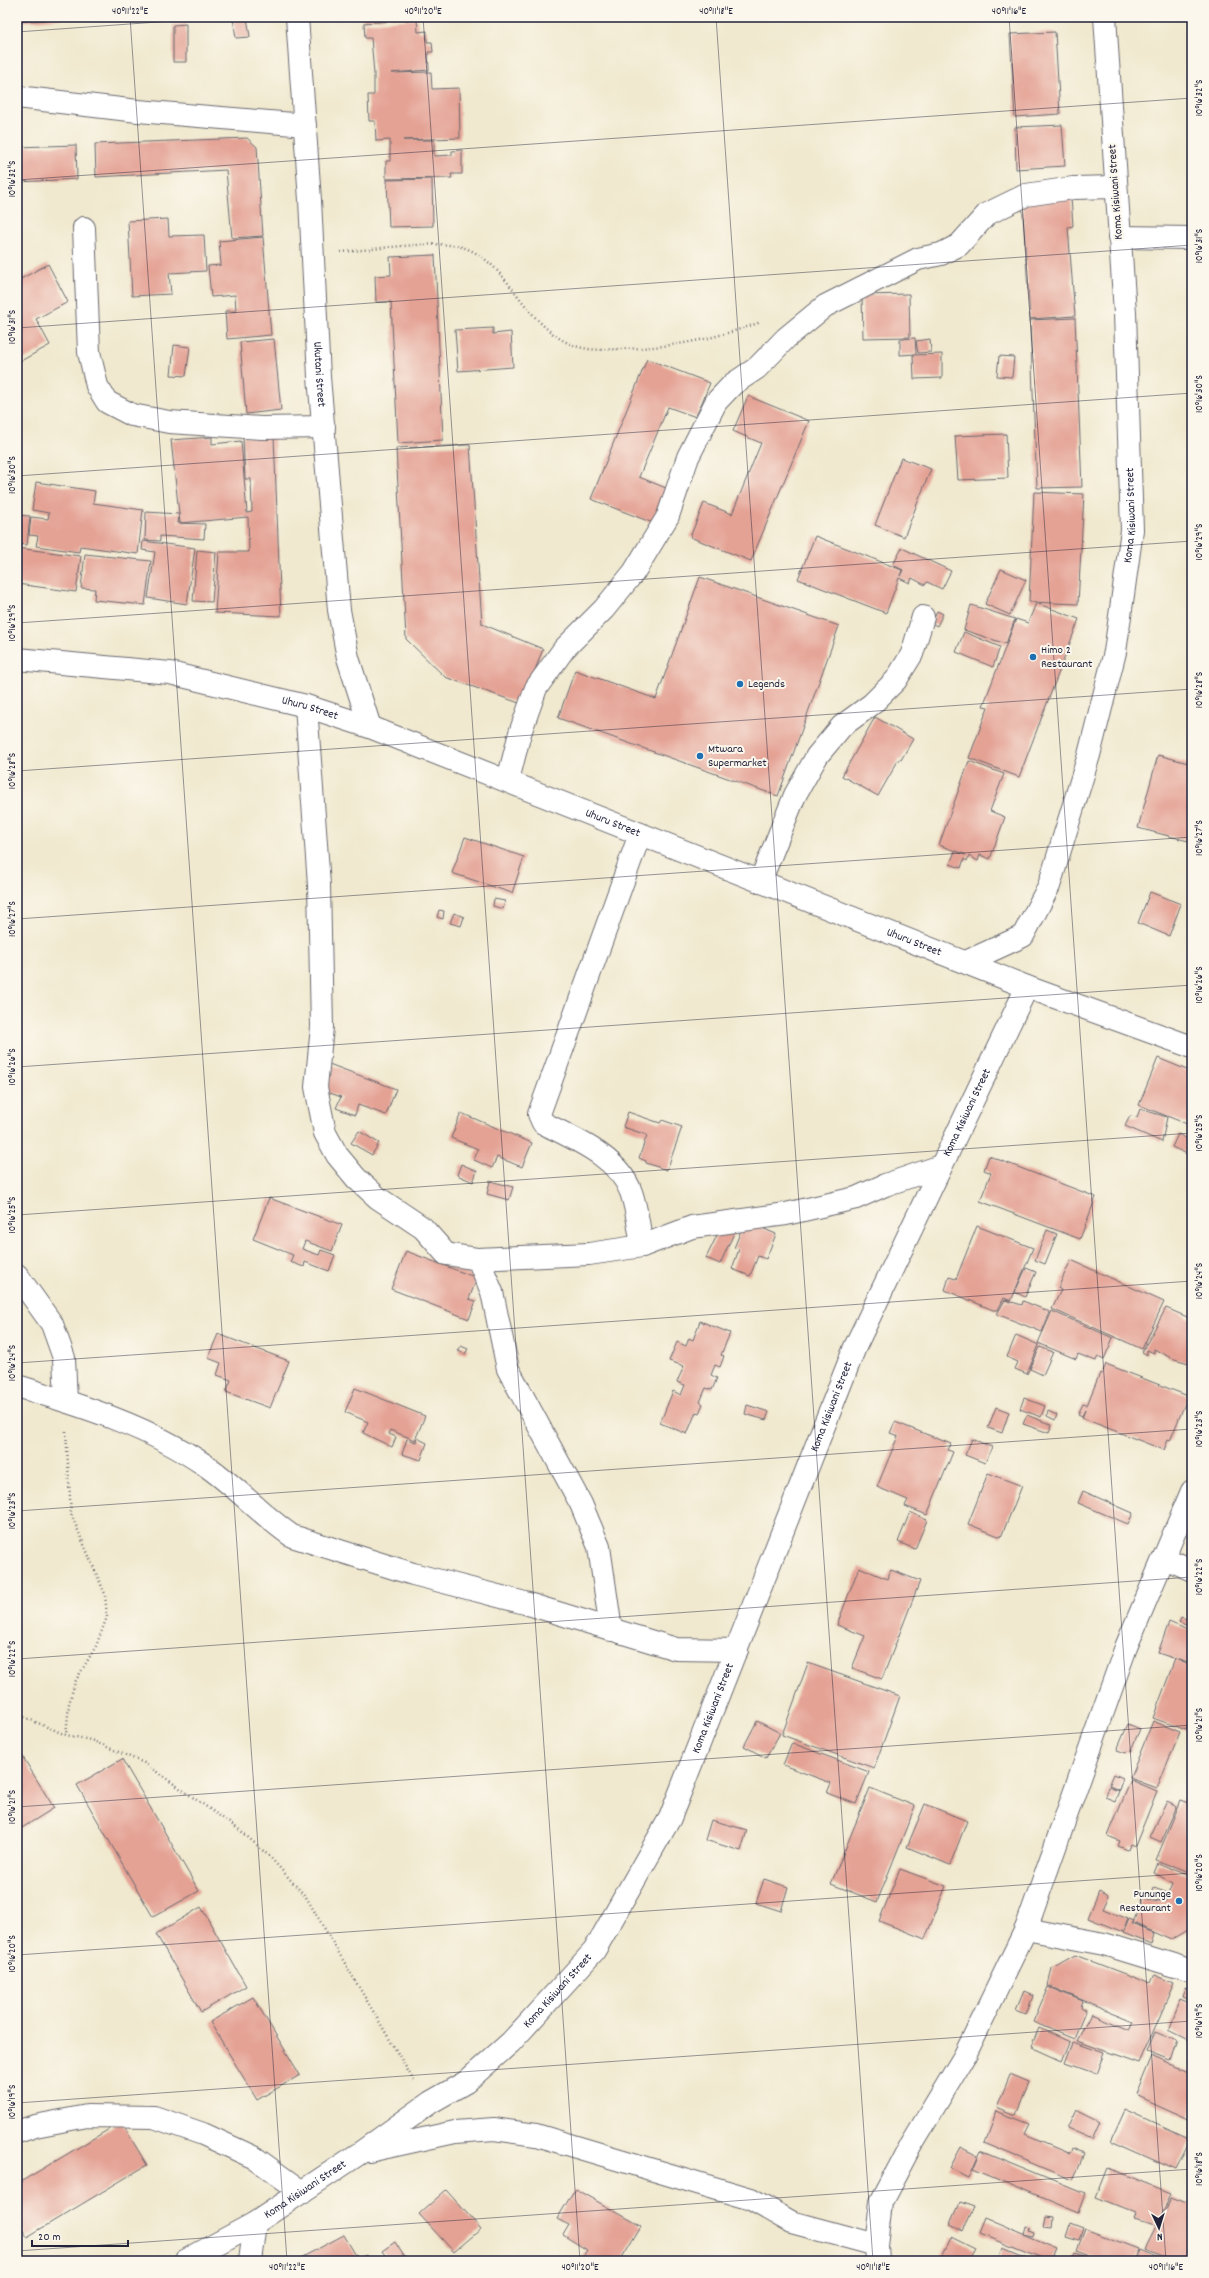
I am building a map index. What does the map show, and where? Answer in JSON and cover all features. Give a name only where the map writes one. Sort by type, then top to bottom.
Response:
[{"type":"street","name":"Ukutani Street","points":[[297,17],[324,428],[340,610],[348,658],[370,727]]},
{"type":"street","name":"Koma Kisiwani Street","points":[[966,962],[1023,936],[1049,886],[1089,755],[1115,652],[1132,530],[1125,313],[1105,17]]},
{"type":"street","points":[[17,97],[138,111],[304,125]]},
{"type":"street","points":[[508,780],[520,733],[536,688],[564,649],[604,609],[634,572],[668,516],[688,457],[716,402],[734,384],[757,368],[786,338],[825,306],[918,259],[941,254],[960,244],[987,214],[1026,195],[1073,188],[1116,187]]},
{"type":"street","points":[[84,228],[89,352],[96,386],[107,402],[132,415],[169,422],[262,428],[324,428]]},
{"type":"street","points":[[1119,237],[1192,238]]},
{"type":"street","points":[[760,882],[796,795],[817,756],[842,726],[872,704],[896,680],[912,654],[923,617]]},
{"type":"street","name":"Uhuru Street","points":[[17,659],[170,673],[306,706],[370,727],[508,780],[760,882],[1027,987],[1192,1047]]},
{"type":"street","points":[[306,706],[319,885],[322,1027],[316,1087],[325,1133],[337,1154],[356,1178],[378,1198],[423,1228],[446,1254],[478,1259],[589,1254],[642,1246],[692,1227],[786,1214],[856,1198],[885,1185],[941,1166]]},
{"type":"street","points":[[640,834],[539,1114],[543,1123],[603,1157],[626,1183],[633,1198],[642,1246]]},
{"type":"street","name":"Koma Kisiwani Street","points":[[185,2261],[255,2223],[360,2153],[431,2102],[466,2082],[511,2042],[594,1951],[670,1818],[855,1347],[1027,987]]},
{"type":"street","points":[[478,1259],[492,1292],[508,1369],[581,1504],[599,1547],[611,1630]]},
{"type":"street","points":[[17,1275],[52,1324],[64,1358],[66,1401]]},
{"type":"street","points":[[17,1386],[66,1401],[158,1437],[206,1465],[292,1536],[413,1574],[525,1603],[676,1649],[736,1650]]},
{"type":"street","points":[[360,2153],[455,2132],[494,2129],[536,2135],[751,2199],[791,2222],[877,2253],[881,2202],[911,2145],[964,2057],[1026,1929],[1126,1647],[1192,1491]]},
{"type":"street","points":[[1164,1558],[1192,1570]]},
{"type":"street","points":[[1026,1929],[1104,1944],[1192,1971]]},
{"type":"street","points":[[17,2132],[35,2126],[87,2116],[154,2117],[203,2134],[255,2158],[302,2192]]},
{"type":"street","points":[[250,2261],[255,2223]]},
{"type":"path","points":[[312,255],[415,246],[451,245],[464,248],[477,254],[502,276],[551,333],[572,345],[589,349],[637,348],[704,341],[764,321]]},
{"type":"path","points":[[66,1401],[66,1458],[72,1514],[105,1594],[107,1617],[96,1646],[75,1682],[69,1704],[66,1735]]},
{"type":"path","points":[[17,1714],[66,1735],[91,1740],[144,1763],[241,1831],[269,1856],[306,1897],[412,2078],[431,2102]]},
{"type":"building","points":[[17,17],[71,17],[71,18],[17,22]]},
{"type":"building","points":[[247,17],[250,37],[236,38],[233,18]]},
{"type":"building","points":[[363,17],[385,17],[385,18],[363,20]]},
{"type":"building","points":[[417,19],[418,32],[427,31],[427,42],[432,42],[433,52],[428,52],[429,70],[391,73],[431,72],[432,89],[459,88],[460,138],[403,140],[434,140],[434,156],[452,155],[452,151],[462,150],[462,174],[451,174],[452,178],[386,179],[386,161],[390,161],[390,140],[376,141],[375,121],[369,121],[368,95],[374,95],[374,74],[371,38],[365,38],[364,23]]},
{"type":"building","points":[[186,24],[186,62],[173,62],[173,25]]},
{"type":"building","points":[[1055,32],[1060,114],[1015,117],[1010,34]]},
{"type":"building","points":[[1062,125],[1065,166],[1016,169],[1015,127]]},
{"type":"building","points":[[247,138],[257,147],[263,236],[232,238],[226,170],[96,177],[95,144]]},
{"type":"building","points":[[76,145],[77,179],[18,182],[17,147]]},
{"type":"building","points":[[432,179],[433,226],[389,227],[387,180]]},
{"type":"building","points":[[1071,197],[1073,226],[1068,227],[1075,316],[1030,319],[1022,200]]},
{"type":"building","points":[[168,219],[169,236],[204,235],[206,271],[169,273],[171,294],[132,296],[128,221]]},
{"type":"building","points":[[263,237],[271,335],[227,339],[225,311],[236,311],[235,295],[211,297],[208,266],[221,265],[219,241]]},
{"type":"building","points":[[435,255],[443,440],[398,443],[391,302],[376,302],[375,276],[391,275],[390,257]]},
{"type":"building","points":[[48,264],[68,302],[36,319],[50,345],[17,363],[17,281]]},
{"type":"building","points":[[909,294],[910,337],[863,338],[862,295]]},
{"type":"building","points":[[1075,318],[1082,487],[1037,488],[1030,320]]},
{"type":"building","points":[[493,328],[493,334],[511,332],[513,367],[458,371],[455,330]]},
{"type":"building","points":[[915,338],[916,354],[900,355],[900,339]]},
{"type":"building","points":[[274,339],[281,410],[246,414],[240,342]]},
{"type":"building","points":[[930,339],[931,352],[918,353],[916,341]]},
{"type":"building","points":[[174,345],[190,347],[186,376],[171,375]]},
{"type":"building","points":[[942,354],[942,378],[914,379],[913,355]]},
{"type":"building","points":[[999,356],[1014,357],[1012,377],[997,376]]},
{"type":"building","points":[[647,359],[710,383],[696,417],[668,407],[639,477],[666,488],[653,523],[591,499]]},
{"type":"building","points":[[748,396],[809,421],[751,561],[690,537],[704,503],[732,514],[761,443],[733,431]]},
{"type":"building","points":[[1006,434],[1008,478],[958,480],[955,436]]},
{"type":"building","points":[[274,436],[281,616],[215,613],[219,552],[249,552],[248,517],[180,523],[171,440],[212,437],[212,444],[241,441],[247,513],[252,512],[251,479],[245,479],[243,437]]},
{"type":"building","points":[[470,445],[482,624],[543,649],[522,704],[445,677],[406,639],[396,448]]},
{"type":"building","points":[[901,458],[931,469],[904,537],[875,525]]},
{"type":"building","points":[[36,482],[95,491],[93,503],[143,510],[138,554],[80,546],[79,552],[36,546],[38,536],[29,535],[31,517],[48,519],[49,513],[32,510]]},
{"type":"building","points":[[1034,492],[1084,494],[1078,604],[1029,602]]},
{"type":"building","points":[[146,512],[179,514],[178,523],[205,524],[204,539],[160,536],[160,541],[145,540]]},
{"type":"building","points":[[17,515],[30,516],[27,545],[17,544]]},
{"type":"building","points":[[815,536],[902,570],[900,576],[903,570],[893,565],[902,548],[951,571],[942,589],[927,582],[925,585],[912,578],[910,583],[899,578],[886,613],[798,579]]},
{"type":"building","points":[[143,541],[195,548],[187,604],[148,598],[155,552],[142,550]]},
{"type":"building","points":[[17,548],[81,556],[76,592],[17,584]]},
{"type":"building","points":[[197,550],[216,552],[212,602],[193,601]]},
{"type":"building","points":[[85,554],[151,561],[145,605],[94,600],[95,589],[81,588]]},
{"type":"building","points":[[1001,569],[1026,580],[1010,615],[985,604]]},
{"type":"building","name":"Legends","points":[[700,577],[839,626],[778,796],[558,718],[575,670],[656,699]]},
{"type":"building","name":"Himo 2 Restaurant","points":[[1036,603],[1079,619],[1019,777],[969,758],[988,707],[983,706],[1016,619],[1028,623]]},
{"type":"building","points":[[971,605],[1015,619],[1006,644],[964,630]]},
{"type":"building","points":[[937,611],[943,614],[937,626],[931,623]]},
{"type":"building","points":[[964,632],[1000,647],[993,667],[956,652]]},
{"type":"building","points":[[875,717],[913,739],[901,760],[899,759],[878,796],[842,776]]},
{"type":"building","points":[[1158,755],[1192,764],[1192,842],[1138,828]]},
{"type":"building","points":[[969,761],[1004,774],[990,811],[1005,817],[990,859],[980,855],[978,861],[969,856],[967,861],[964,859],[961,868],[950,864],[955,851],[966,855],[939,845]]},
{"type":"building","points":[[465,837],[524,857],[512,893],[452,873]]},
{"type":"building","points":[[1150,892],[1181,904],[1169,936],[1138,923]]},
{"type":"building","points":[[494,899],[505,901],[503,909],[493,906]]},
{"type":"building","points":[[439,910],[444,911],[443,919],[437,917]]},
{"type":"building","points":[[454,913],[464,917],[461,926],[450,923]]},
{"type":"building","points":[[1158,1058],[1192,1072],[1192,1126],[1139,1105]]},
{"type":"building","points":[[329,1064],[396,1089],[386,1115],[358,1105],[355,1115],[336,1108],[341,1097],[319,1089]]},
{"type":"building","points":[[1140,1109],[1167,1117],[1162,1142],[1125,1126],[1130,1116],[1137,1117]]},
{"type":"building","points":[[628,1112],[660,1123],[662,1120],[682,1127],[667,1170],[646,1163],[646,1161],[639,1158],[647,1135],[623,1127]]},
{"type":"building","points":[[461,1113],[532,1143],[522,1167],[497,1157],[492,1168],[474,1160],[478,1149],[451,1138]]},
{"type":"building","points":[[359,1131],[379,1143],[372,1155],[351,1143]]},
{"type":"building","points":[[1178,1134],[1192,1141],[1187,1154],[1172,1147]]},
{"type":"building","points":[[989,1156],[1096,1197],[1080,1239],[980,1201],[991,1173],[984,1170]]},
{"type":"building","points":[[461,1164],[477,1171],[473,1182],[457,1175]]},
{"type":"building","points":[[490,1181],[513,1187],[509,1200],[487,1194]]},
{"type":"building","points":[[269,1198],[342,1225],[332,1251],[305,1241],[302,1249],[319,1255],[321,1250],[335,1255],[329,1271],[305,1262],[304,1267],[290,1262],[293,1255],[253,1239]]},
{"type":"building","points":[[753,1224],[776,1234],[766,1259],[758,1256],[750,1276],[732,1269],[739,1249],[734,1248],[742,1228],[750,1231]]},
{"type":"building","points":[[722,1225],[735,1231],[720,1264],[706,1258]]},
{"type":"building","points":[[977,1226],[1033,1248],[1011,1301],[1004,1298],[998,1310],[993,1310],[945,1290],[949,1277],[956,1279]]},
{"type":"building","points":[[1047,1230],[1057,1234],[1045,1264],[1035,1260]]},
{"type":"building","points":[[406,1251],[477,1278],[469,1299],[476,1301],[469,1319],[391,1289]]},
{"type":"building","points":[[1071,1260],[1164,1302],[1142,1349],[1052,1309],[1061,1290],[1058,1288]]},
{"type":"building","points":[[1026,1268],[1036,1272],[1025,1297],[1015,1292]]},
{"type":"building","points":[[1005,1300],[1022,1305],[1023,1301],[1050,1312],[1042,1332],[997,1314]]},
{"type":"building","points":[[1166,1308],[1192,1319],[1192,1364],[1171,1358],[1154,1349],[1154,1353],[1147,1350],[1147,1355],[1142,1352]]},
{"type":"building","points":[[1052,1311],[1113,1338],[1104,1359],[1098,1356],[1096,1361],[1078,1354],[1076,1359],[1038,1343]]},
{"type":"building","points":[[700,1321],[730,1333],[721,1355],[724,1356],[720,1367],[715,1365],[711,1375],[717,1378],[712,1390],[706,1388],[700,1402],[703,1404],[699,1413],[696,1412],[687,1434],[660,1423],[673,1391],[681,1395],[685,1385],[677,1382],[684,1366],[669,1361],[677,1342],[686,1346],[689,1338],[693,1340]]},
{"type":"building","points":[[218,1334],[289,1361],[270,1408],[226,1392],[231,1380],[217,1375],[221,1363],[208,1358]]},
{"type":"building","points":[[1016,1335],[1039,1345],[1027,1374],[1015,1369],[1018,1362],[1007,1357]]},
{"type":"building","points":[[461,1346],[468,1349],[465,1354],[458,1351]]},
{"type":"building","points":[[1040,1347],[1053,1352],[1043,1375],[1030,1369]]},
{"type":"building","points":[[1106,1364],[1188,1396],[1170,1441],[1168,1440],[1164,1450],[1082,1418],[1085,1410],[1082,1416],[1078,1414],[1083,1404],[1087,1405],[1100,1373],[1102,1374]]},
{"type":"building","points":[[355,1388],[425,1416],[415,1440],[390,1430],[389,1434],[396,1437],[392,1447],[363,1433],[368,1422],[345,1412]]},
{"type":"building","points":[[1024,1398],[1045,1406],[1041,1417],[1020,1409]]},
{"type":"building","points":[[747,1405],[769,1412],[766,1420],[745,1414]]},
{"type":"building","points":[[996,1407],[1009,1412],[1002,1433],[988,1428]]},
{"type":"building","points":[[1048,1411],[1057,1415],[1055,1420],[1047,1416]]},
{"type":"building","points":[[1027,1415],[1052,1425],[1049,1433],[1023,1424]]},
{"type":"building","points":[[895,1422],[951,1444],[948,1450],[953,1452],[927,1515],[905,1506],[908,1500],[877,1487],[898,1436],[890,1433]]},
{"type":"building","points":[[417,1438],[427,1443],[421,1460],[402,1454],[407,1439],[416,1442]]},
{"type":"building","points":[[972,1439],[992,1447],[985,1463],[965,1455]]},
{"type":"building","points":[[988,1473],[1022,1486],[1001,1537],[968,1524]]},
{"type":"building","points":[[1083,1491],[1133,1513],[1128,1524],[1078,1503]]},
{"type":"building","points":[[910,1512],[927,1520],[915,1549],[898,1542]]},
{"type":"building","points":[[859,1567],[887,1579],[891,1570],[920,1581],[882,1679],[852,1668],[865,1636],[837,1625]]},
{"type":"building","points":[[1181,1617],[1191,1621],[1188,1626],[1179,1622]]},
{"type":"building","points":[[1169,1622],[1190,1631],[1192,1627],[1191,1664],[1158,1653]]},
{"type":"building","points":[[1175,1659],[1192,1666],[1192,1723],[1189,1722],[1186,1730],[1153,1718]]},
{"type":"building","points":[[808,1663],[900,1696],[874,1768],[782,1735]]},
{"type":"building","points":[[757,1721],[780,1733],[766,1758],[744,1746]]},
{"type":"building","points":[[1153,1721],[1180,1732],[1157,1788],[1130,1778]]},
{"type":"building","points":[[1128,1724],[1140,1729],[1130,1752],[1127,1751],[1126,1753],[1117,1750]]},
{"type":"building","points":[[792,1743],[869,1772],[856,1804],[827,1793],[831,1783],[783,1765]]},
{"type":"building","points":[[21,1754],[54,1808],[17,1831],[17,1757]]},
{"type":"building","points":[[122,1759],[199,1891],[153,1917],[77,1785]]},
{"type":"building","points":[[1114,1774],[1123,1778],[1119,1790],[1109,1786]]},
{"type":"building","points":[[1131,1780],[1157,1791],[1135,1846],[1130,1844],[1128,1850],[1118,1846],[1120,1841],[1108,1836]]},
{"type":"building","points":[[1108,1787],[1119,1791],[1115,1801],[1105,1797]]},
{"type":"building","points":[[870,1788],[915,1806],[877,1902],[831,1884]]},
{"type":"building","points":[[1181,1800],[1192,1804],[1192,1874],[1156,1860]]},
{"type":"building","points":[[1167,1801],[1177,1806],[1161,1842],[1150,1837]]},
{"type":"building","points":[[925,1804],[967,1821],[950,1865],[907,1847]]},
{"type":"building","points":[[711,1820],[747,1830],[741,1851],[705,1840]]},
{"type":"building","name":"Pununge Restaurant","points":[[1158,1863],[1192,1877],[1192,1928],[1172,1940],[1133,1923],[1142,1899],[1165,1903],[1173,1883],[1154,1873]]},
{"type":"building","points":[[900,1869],[946,1886],[925,1939],[879,1921]]},
{"type":"building","points":[[764,1879],[788,1887],[781,1911],[756,1903]]},
{"type":"building","points":[[1154,1888],[1168,1893],[1165,1902],[1151,1898]]},
{"type":"building","points":[[1099,1891],[1109,1896],[1103,1909],[1128,1919],[1123,1932],[1088,1918]]},
{"type":"building","points":[[201,1907],[246,1986],[201,2012],[156,1934]]},
{"type":"building","points":[[1129,1919],[1134,1921],[1132,1924],[1154,1933],[1151,1944],[1123,1933]]},
{"type":"building","points":[[1075,1955],[1151,1984],[1155,1975],[1174,1983],[1139,2063],[1077,2041],[1091,2014],[1130,2030],[1134,2021],[1048,1986],[1052,1968]]},
{"type":"building","points":[[1048,1987],[1083,2001],[1081,2007],[1086,2010],[1074,2039],[1033,2022]]},
{"type":"building","points":[[1186,1988],[1191,1990],[1192,1993],[1192,1996],[1190,1995],[1188,1999],[1183,1997]]},
{"type":"building","points":[[1024,1991],[1033,1995],[1026,2014],[1016,2010]]},
{"type":"building","points":[[253,1997],[300,2075],[257,2100],[210,2022]]},
{"type":"building","points":[[1180,1999],[1192,2004],[1192,2041],[1168,2029]]},
{"type":"building","points":[[1039,2028],[1070,2042],[1062,2061],[1031,2047]]},
{"type":"building","points":[[1155,2031],[1177,2040],[1170,2061],[1147,2052]]},
{"type":"building","points":[[1073,2042],[1104,2053],[1096,2074],[1065,2063]]},
{"type":"building","points":[[1151,2056],[1192,2074],[1192,2109],[1188,2119],[1135,2095]]},
{"type":"building","points":[[1010,2075],[1029,2083],[1016,2115],[997,2107]]},
{"type":"building","points":[[1076,2109],[1100,2121],[1092,2139],[1067,2128]]},
{"type":"building","points":[[1125,2110],[1191,2140],[1176,2170],[1111,2141]]},
{"type":"building","points":[[996,2111],[1030,2124],[1025,2134],[1070,2153],[1072,2149],[1084,2154],[1073,2180],[984,2143]]},
{"type":"building","points":[[121,2122],[147,2165],[27,2237],[17,2221],[17,2184]]},
{"type":"building","points":[[960,2147],[978,2156],[969,2177],[949,2168]]},
{"type":"building","points":[[981,2151],[1085,2194],[1078,2213],[973,2169]]},
{"type":"building","points":[[1108,2168],[1171,2193],[1155,2225],[1134,2219],[1136,2214],[1096,2198]]},
{"type":"building","points":[[575,2189],[641,2226],[620,2261],[580,2261],[587,2250],[563,2235],[569,2225],[557,2219]]},
{"type":"building","points":[[446,2190],[481,2229],[454,2252],[419,2214]]},
{"type":"building","points":[[1171,2197],[1192,2205],[1192,2261],[1174,2261],[1144,2250]]},
{"type":"building","points":[[960,2202],[974,2207],[963,2231],[950,2225]]},
{"type":"building","points":[[1045,2215],[1052,2216],[1051,2227],[1043,2226]]},
{"type":"building","points":[[986,2219],[1057,2249],[1052,2261],[1047,2261],[980,2234]]},
{"type":"building","points":[[1070,2223],[1083,2228],[1079,2240],[1066,2236]]},
{"type":"building","points":[[1027,2227],[1031,2228],[1030,2231],[1035,2233],[1034,2237],[1025,2235]]},
{"type":"building","points":[[1085,2229],[1138,2249],[1134,2261],[1107,2261],[1077,2250]]},
{"type":"building","points":[[344,2235],[358,2259],[366,2255],[369,2261],[295,2261]]},
{"type":"building","points":[[951,2237],[975,2249],[968,2261],[939,2261]]},
{"type":"building","points":[[395,2242],[407,2261],[389,2261],[382,2251]]},
{"type":"building","points":[[1003,2248],[1034,2261],[998,2261]]},
{"type":"building","points":[[1139,2250],[1166,2261],[1135,2261]]},
{"type":"building","points":[[1075,2252],[1095,2258],[1094,2261],[1072,2259]]},
{"type":"place","name":"Himo 2 Restaurant","points":[[1033,657]]},
{"type":"place","name":"Legends","points":[[740,684]]},
{"type":"place","name":"Mtwara Supermarket","points":[[700,756]]},
{"type":"place","name":"Pununge Restaurant","points":[[1179,1901]]}]
